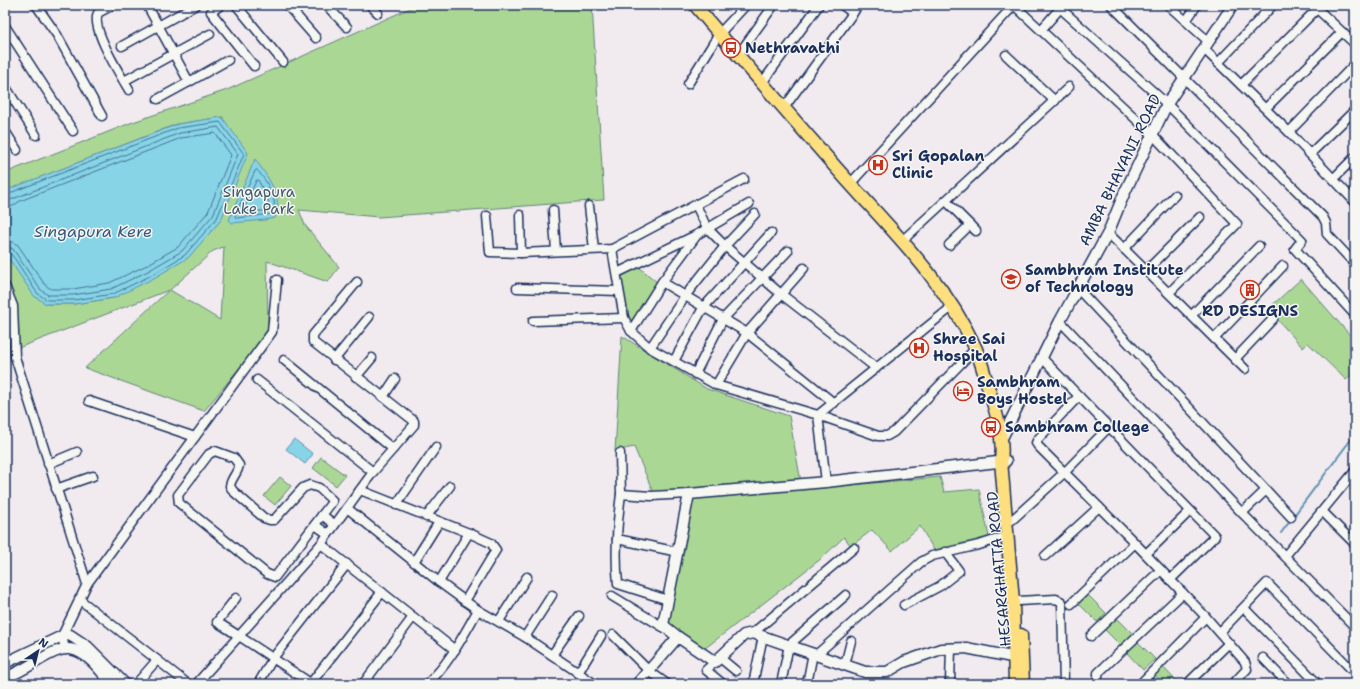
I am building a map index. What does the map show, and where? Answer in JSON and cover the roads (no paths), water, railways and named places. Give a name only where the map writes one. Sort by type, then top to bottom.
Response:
[{"type":"main road","name":"HESARGHATTA ROAD","points":[[695,5],[850,184],[903,240],[930,272],[953,306],[976,348],[997,417],[1003,453],[1018,601],[1018,659],[1015,684]]},
{"type":"main road","name":"HESARGHATTA ROAD","points":[[1009,520],[1007,536],[1018,659],[1023,684]]},
{"type":"street","points":[[36,5],[59,39],[102,116]]},
{"type":"street","points":[[113,5],[97,16],[104,46],[129,90]]},
{"type":"street","points":[[147,5],[189,82]]},
{"type":"street","points":[[122,46],[196,5]]},
{"type":"street","points":[[222,5],[211,12],[254,66]]},
{"type":"street","points":[[249,5],[239,8],[283,62]]},
{"type":"street","points":[[287,5],[316,38]]},
{"type":"street","points":[[326,5],[347,27]]},
{"type":"street","points":[[370,5],[378,13]]},
{"type":"street","points":[[688,84],[719,34],[746,5]]},
{"type":"street","points":[[738,55],[774,5]]},
{"type":"street","points":[[762,83],[819,5]]},
{"type":"street","points":[[842,5],[853,13]]},
{"type":"street","points":[[784,108],[858,5]]},
{"type":"street","points":[[850,184],[1014,5],[1153,135],[1237,224],[1169,293]]},
{"type":"street","points":[[1111,5],[1322,217],[1326,223],[1327,234],[1355,264]]},
{"type":"street","points":[[1168,5],[1186,21],[1206,44],[1218,63],[1266,108],[1355,201]]},
{"type":"street","points":[[1186,21],[1196,5]]},
{"type":"street","name":"AMBA BHAVANI ROAD","points":[[1003,453],[1042,358],[1060,321],[1108,233],[1124,194],[1168,104],[1232,5]]},
{"type":"street","points":[[1218,63],[1273,5]]},
{"type":"street","points":[[1041,30],[1062,7],[1168,104],[1302,240],[1295,249],[1355,316]]},
{"type":"street","points":[[1241,85],[1315,7],[1355,44]]},
{"type":"street","points":[[5,26],[73,131]]},
{"type":"street","points":[[1266,108],[1342,32]]},
{"type":"street","points":[[124,81],[210,34]]},
{"type":"street","points":[[1006,54],[1054,101]]},
{"type":"street","points":[[158,99],[228,60]]},
{"type":"street","points":[[1289,132],[1355,64]]},
{"type":"street","points":[[5,86],[36,136]]},
{"type":"street","points":[[903,240],[1069,87]]},
{"type":"street","points":[[1310,154],[1355,110]]},
{"type":"street","points":[[5,130],[17,150]]},
{"type":"street","points":[[1334,178],[1355,157]]},
{"type":"street","points":[[487,216],[490,252],[521,253],[612,249],[696,206],[744,179]]},
{"type":"street","points":[[1124,249],[1175,195]]},
{"type":"street","points":[[946,201],[973,228],[949,245]]},
{"type":"street","points":[[617,273],[698,234],[750,204]]},
{"type":"street","points":[[589,206],[594,250]]},
{"type":"street","points":[[696,206],[707,228],[725,246],[781,294],[876,368]]},
{"type":"street","points":[[553,210],[556,251]]},
{"type":"street","points":[[650,348],[685,296],[725,246],[755,214]]},
{"type":"street","points":[[520,216],[521,253]]},
{"type":"street","points":[[1146,271],[1200,217]]},
{"type":"street","points":[[674,361],[703,308],[743,262],[771,233]]},
{"type":"street","points":[[1108,233],[1192,314],[1246,369]]},
{"type":"street","points":[[631,331],[662,282],[698,234]]},
{"type":"street","points":[[1192,314],[1259,246]]},
{"type":"street","points":[[612,249],[624,318],[631,331],[650,348],[716,386],[818,415],[878,436],[887,436],[894,432],[976,348]]},
{"type":"street","points":[[695,374],[723,319],[788,251]]},
{"type":"street","points":[[1215,338],[1283,266]]},
{"type":"street","points":[[716,386],[747,333],[804,268]]},
{"type":"street","points":[[65,649],[62,636],[87,584],[273,330],[277,280]]},
{"type":"street","points":[[198,683],[321,544],[373,472],[414,425],[414,422],[313,342],[312,338],[357,282]]},
{"type":"street","points":[[662,282],[703,308],[747,333],[834,403]]},
{"type":"street","points":[[5,286],[13,306],[15,357],[87,584]]},
{"type":"street","points":[[516,288],[619,291]]},
{"type":"street","points":[[1078,289],[1291,517]]},
{"type":"street","points":[[818,415],[953,306]]},
{"type":"street","points":[[334,360],[369,317]]},
{"type":"street","points":[[533,321],[624,318]]},
{"type":"street","points":[[1235,359],[1273,319]]},
{"type":"street","points":[[1060,321],[1242,513],[1355,627]]},
{"type":"street","points":[[356,377],[372,358]]},
{"type":"street","points":[[1042,358],[1215,536],[1170,580]]},
{"type":"street","points":[[284,360],[393,449]]},
{"type":"street","points":[[383,397],[395,379]]},
{"type":"street","points":[[257,380],[373,472]]},
{"type":"street","points":[[1080,396],[1036,443],[1146,554],[1229,642],[1247,666],[1247,669],[1238,682]]},
{"type":"street","points":[[89,401],[195,438]]},
{"type":"street","points":[[818,415],[826,482]]},
{"type":"street","points":[[1009,520],[1065,472],[1110,427]]},
{"type":"street","points":[[396,505],[436,447]]},
{"type":"street","points":[[215,451],[234,458],[237,461],[239,465],[238,471],[230,482],[230,486],[264,518],[274,520],[303,488],[310,485],[319,488],[332,500],[315,525],[278,574],[272,577],[180,503],[178,498],[203,462],[212,452],[215,451]]},
{"type":"street","points":[[48,464],[77,452]]},
{"type":"street","points":[[620,453],[621,494],[617,539],[618,584],[668,600]]},
{"type":"street","points":[[621,494],[651,496],[689,494],[826,482],[1003,453]]},
{"type":"street","points":[[1285,556],[1354,475]]},
{"type":"street","points":[[56,489],[94,476]]},
{"type":"street","points":[[426,517],[450,486]]},
{"type":"street","points":[[360,490],[491,543],[496,550],[465,601]]},
{"type":"street","points":[[1242,513],[1266,490]]},
{"type":"street","points":[[663,627],[689,494]]},
{"type":"street","points":[[1045,556],[1099,507]]},
{"type":"street","points":[[347,508],[465,601],[525,637],[595,684]]},
{"type":"street","points":[[1146,554],[1190,511]]},
{"type":"street","points":[[1323,512],[1355,544]]},
{"type":"street","points":[[322,515],[334,524]]},
{"type":"street","points":[[414,562],[439,522]]},
{"type":"street","points":[[315,525],[328,534]]},
{"type":"street","points":[[439,582],[469,533]]},
{"type":"street","points":[[808,684],[815,654],[921,562],[932,556],[945,552],[979,545],[1007,536]]},
{"type":"street","points":[[617,539],[678,552]]},
{"type":"street","points":[[1071,604],[1135,543]]},
{"type":"street","points":[[321,544],[455,650]]},
{"type":"street","points":[[753,684],[758,634],[854,548]]},
{"type":"street","points":[[904,605],[940,586],[959,571],[945,552]]},
{"type":"street","points":[[258,684],[273,658],[347,564]]},
{"type":"street","points":[[1091,636],[1161,570]]},
{"type":"street","points":[[499,621],[527,577]]},
{"type":"street","points":[[1220,632],[1267,583],[1355,673]]},
{"type":"street","points":[[236,598],[217,622],[312,684],[382,592]]},
{"type":"street","points":[[1098,684],[1098,673],[1183,593]]},
{"type":"street","points":[[525,637],[552,595]]},
{"type":"street","points":[[781,684],[789,645],[846,595]]},
{"type":"street","points":[[612,596],[736,671]]},
{"type":"street","points":[[79,599],[188,684]]},
{"type":"street","points":[[1018,601],[1056,599],[1062,602],[1064,684]]},
{"type":"street","points":[[1244,608],[1318,684]]},
{"type":"street","points":[[427,684],[444,666],[478,610]]},
{"type":"street","points":[[552,655],[579,616]]},
{"type":"street","points":[[364,684],[413,617]]},
{"type":"street","points":[[1140,684],[1206,617]]},
{"type":"street","points":[[723,684],[706,670],[744,635],[758,634],[865,672],[887,672],[904,662],[941,649],[951,648],[966,648],[1018,659]]},
{"type":"street","points":[[5,663],[62,636],[70,635],[78,639],[125,684]]},
{"type":"street","points":[[613,635],[649,671],[667,684]]},
{"type":"street","points":[[578,672],[601,636]]},
{"type":"street","points":[[637,684],[678,637]]},
{"type":"street","points":[[845,665],[851,641]]},
{"type":"street","points":[[1187,684],[1229,642]]},
{"type":"street","points":[[950,683],[951,648]]},
{"type":"street","points":[[5,678],[33,665],[52,652],[72,649],[90,660],[111,684]]},
{"type":"street","points":[[1263,658],[1288,684]]},
{"type":"street","points":[[136,684],[157,660]]},
{"type":"water","name":"Singapura Kere","points":[[222,117],[248,153],[221,220],[188,258],[152,279],[114,298],[74,304],[46,304],[34,296],[5,253],[5,194],[12,188],[178,124]]},
{"type":"water","points":[[255,159],[269,180],[276,195],[277,210],[275,218],[232,223],[229,220]]},
{"type":"water","points":[[294,439],[313,454],[305,464],[286,449]]},
{"type":"waterway","points":[[1281,533],[1355,434]]},
{"type":"place","name":"Nethravathi","points":[[731,48]]},
{"type":"place","name":"Sri Gopalan Clinic","points":[[878,165]]},
{"type":"place","name":"Sambhram Institute of Technology","points":[[1011,279]]},
{"type":"place","name":"RD DESIGNS","points":[[1250,290]]},
{"type":"place","name":"Shree Sai Hospital","points":[[919,348]]},
{"type":"place","name":"Sambhram Boys Hostel","points":[[963,391]]},
{"type":"place","name":"Sambhram College","points":[[991,427]]},
{"type":"park label","name":"Singapura Lake Park","points":[[259,200]]}]
